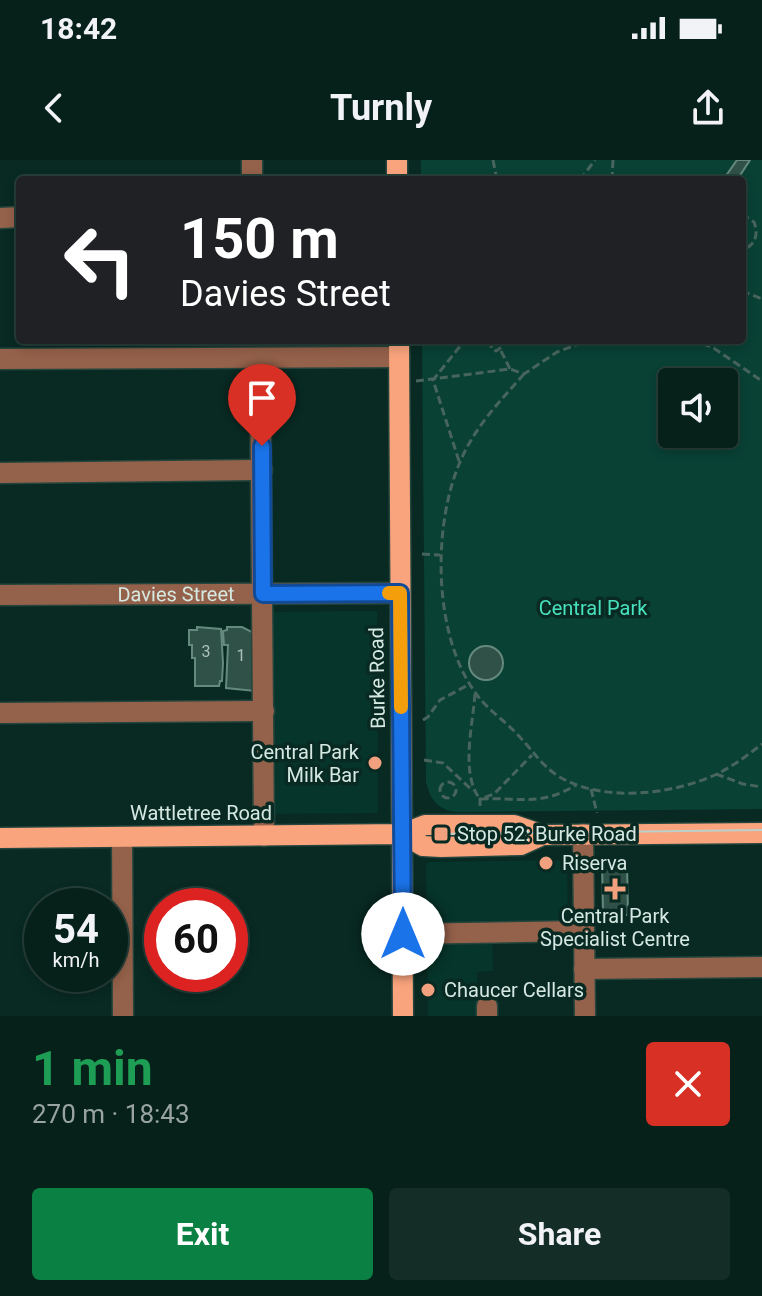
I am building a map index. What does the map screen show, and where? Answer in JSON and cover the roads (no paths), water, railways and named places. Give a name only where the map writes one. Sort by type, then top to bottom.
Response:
[{"type":"main road","name":"Burke Road","points":[[399,348],[403,1016]]},
{"type":"main road","name":"Wattletree Road","points":[[0,838],[402,834],[423,846],[441,847],[521,845],[543,835],[762,833]]},
{"type":"street","points":[[0,359],[260,358],[399,348]]},
{"type":"street","points":[[260,358],[264,836]]},
{"type":"street","points":[[0,473],[262,470]]},
{"type":"street","name":"Davies Street","points":[[0,595],[400,593]]},
{"type":"street","points":[[0,713],[264,711]]},
{"type":"street","points":[[583,834],[585,1016]]},
{"type":"street","points":[[122,837],[123,1016]]},
{"type":"street","points":[[403,934],[584,931]]},
{"type":"street","points":[[584,969],[762,967]]},
{"type":"tram line","points":[[439,834],[762,830]]},
{"type":"place","name":"Central Park Milk Bar","points":[[375,763]]},
{"type":"place","name":"Stop 52: Burke Road","points":[[441,834]]},
{"type":"place","name":"Riserva","points":[[546,863]]},
{"type":"place","name":"Central Park Specialist Centre","points":[[615,889]]},
{"type":"place","name":"Chaucer Cellars","points":[[428,990]]},
{"type":"park label","name":"Central Park","points":[[593,608]]}]
